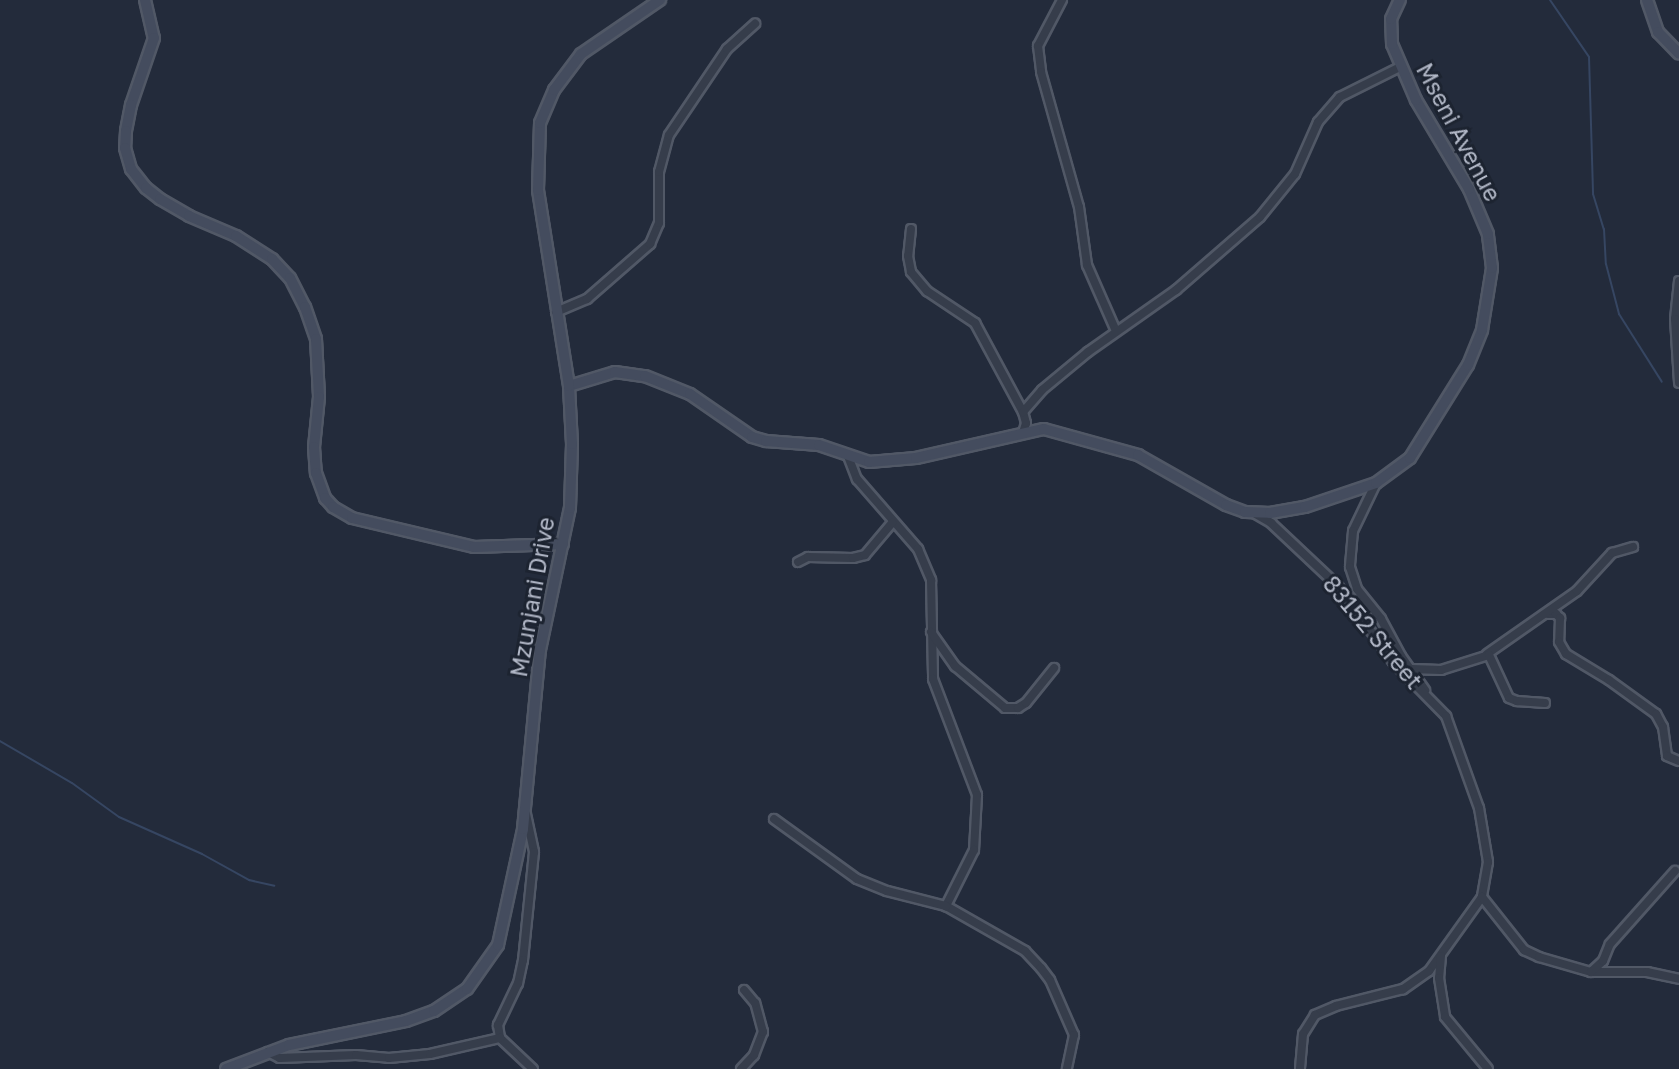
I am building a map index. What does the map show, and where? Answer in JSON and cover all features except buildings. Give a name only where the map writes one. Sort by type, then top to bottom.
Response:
[{"type":"street","points":[[145,0],[154,38],[131,105],[126,131],[125,148],[131,169],[146,188],[174,209],[236,236],[271,259],[290,278],[305,307],[316,340],[319,397],[314,447],[316,473],[325,498],[333,507],[352,518],[474,547],[563,544]]},
{"type":"street","name":"Mzunjani Drive","points":[[226,1069],[268,1052],[339,1033],[406,1021],[434,1011],[467,989],[493,956],[501,934],[525,811],[540,650],[570,508],[572,444],[569,386],[538,190],[540,123],[554,90],[581,54],[660,0]]},
{"type":"street","points":[[1062,0],[1038,46],[1041,72],[1079,207],[1087,265],[1116,331]]},
{"type":"street","name":"Mseni Avenue","points":[[569,386],[615,372],[645,376],[690,394],[752,437],[766,441],[818,445],[869,463],[892,462],[1033,429],[1055,431],[1138,455],[1226,505],[1254,513],[1304,507],[1376,483],[1410,458],[1468,365],[1482,330],[1492,268],[1488,234],[1469,189],[1416,100],[1401,67],[1390,29],[1392,13],[1400,0]]},
{"type":"street","points":[[1647,0],[1658,32],[1679,54]]},
{"type":"street","points":[[556,312],[587,299],[650,244],[659,223],[660,159],[669,135],[727,49],[755,24]]},
{"type":"street","points":[[1023,412],[1042,390],[1116,331],[1176,290],[1261,217],[1294,174],[1318,122],[1340,97],[1401,67]]},
{"type":"street","points":[[911,229],[908,256],[911,272],[927,291],[975,323],[1023,412],[1026,423],[1023,433]]},
{"type":"street","points":[[1679,281],[1675,319],[1679,383]]},
{"type":"street","points":[[848,456],[857,479],[892,523],[910,539],[928,571],[933,587],[933,679],[977,795],[974,850],[946,906]]},
{"type":"street","name":"83152 Street","points":[[1300,1069],[1303,1034],[1315,1016],[1336,1006],[1403,989],[1429,971],[1482,897],[1488,862],[1479,807],[1451,727],[1401,656],[1381,619],[1357,589],[1350,567],[1353,531],[1376,483]]},
{"type":"street","name":"83152 Street","points":[[1254,513],[1271,523],[1339,587],[1393,662],[1429,697]]},
{"type":"street","points":[[798,562],[808,557],[853,558],[865,555],[892,523]]},
{"type":"street","points":[[1411,669],[1441,670],[1487,654],[1548,614],[1577,591],[1612,553],[1633,547]]},
{"type":"street","points":[[1548,614],[1556,614],[1560,618],[1559,642],[1566,654],[1656,714],[1663,727],[1667,756],[1679,761]]},
{"type":"street","points":[[931,632],[955,666],[1005,708],[1014,709],[1026,703],[1054,668]]},
{"type":"street","points":[[1487,654],[1493,659],[1500,683],[1509,698],[1545,703]]},
{"type":"street","points":[[525,811],[534,844],[521,971],[513,995],[499,1019],[500,1038],[533,1069]]},
{"type":"street","points":[[774,819],[857,879],[887,891],[946,906],[1025,951],[1050,980],[1074,1035],[1067,1069]]},
{"type":"street","points":[[1591,972],[1603,961],[1610,944],[1646,908],[1675,871]]},
{"type":"street","points":[[1482,897],[1524,950],[1591,972],[1647,972],[1679,979]]},
{"type":"street","points":[[1441,953],[1439,978],[1445,1017],[1488,1069]]},
{"type":"street","points":[[741,1069],[754,1055],[763,1032],[755,1003],[744,990]]},
{"type":"street","points":[[268,1052],[280,1058],[356,1055],[389,1058],[430,1054],[500,1038]]},
{"type":"waterway","points":[[1550,0],[1589,57],[1593,194],[1604,229],[1606,264],[1619,314],[1662,382]]},
{"type":"waterway","points":[[0,741],[72,783],[119,817],[202,854],[249,880],[274,886]]}]
